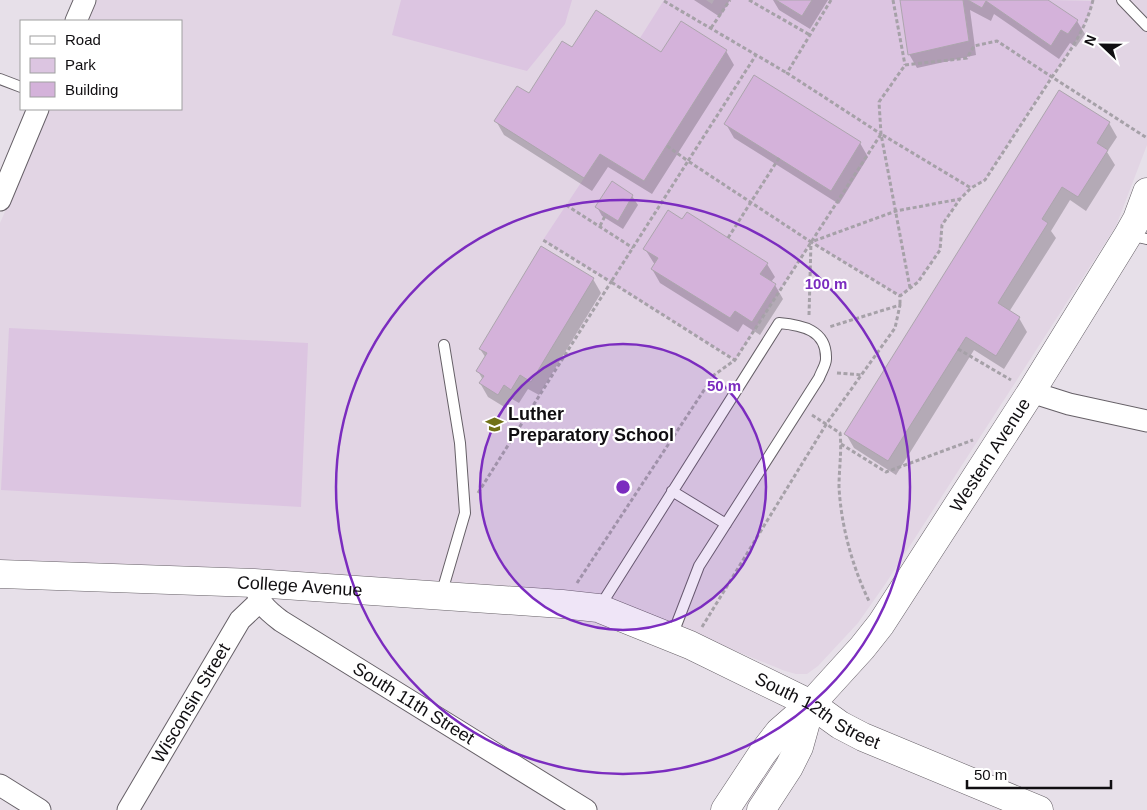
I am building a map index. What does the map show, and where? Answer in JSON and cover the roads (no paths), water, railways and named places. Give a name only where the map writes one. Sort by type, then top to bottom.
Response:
[{"type":"street","points":[[76,20],[85,0]]},
{"type":"street","points":[[0,200],[38,110]]},
{"type":"street","name":"Western Avenue","points":[[726,810],[762,754],[779,732],[811,704],[862,648],[881,624],[1007,428],[1138,237],[1137,219],[1147,192]]},
{"type":"street","points":[[1031,392],[1069,404],[1147,421]]},
{"type":"street","name":"College Avenue","points":[[0,574],[257,592],[441,596],[598,608]]},
{"type":"street","name":"Wisconsin Street","points":[[128,810],[257,592]]},
{"type":"street","name":"South 11th Street","points":[[257,592],[270,613],[281,622],[586,810]]},
{"type":"street","name":"South 12th Street","points":[[598,608],[681,641],[811,704],[840,725],[863,737],[1039,810]]},
{"type":"street","name":"Western Avenue","points":[[761,810],[789,767],[798,747],[811,704]]},
{"type":"street","points":[[0,785],[40,810]]},
{"type":"lane","points":[[1122,0],[1147,26]]},
{"type":"lane","points":[[0,79],[20,87]]},
{"type":"lane","points":[[598,608],[779,323],[800,325],[814,332],[824,344],[826,361],[819,378],[699,566],[681,641]]},
{"type":"lane","points":[[441,596],[465,513],[460,443],[444,345]]},
{"type":"lane","points":[[672,491],[726,524]]},
{"type":"place","name":"Luther Preparatory School","points":[[494,424]]}]
